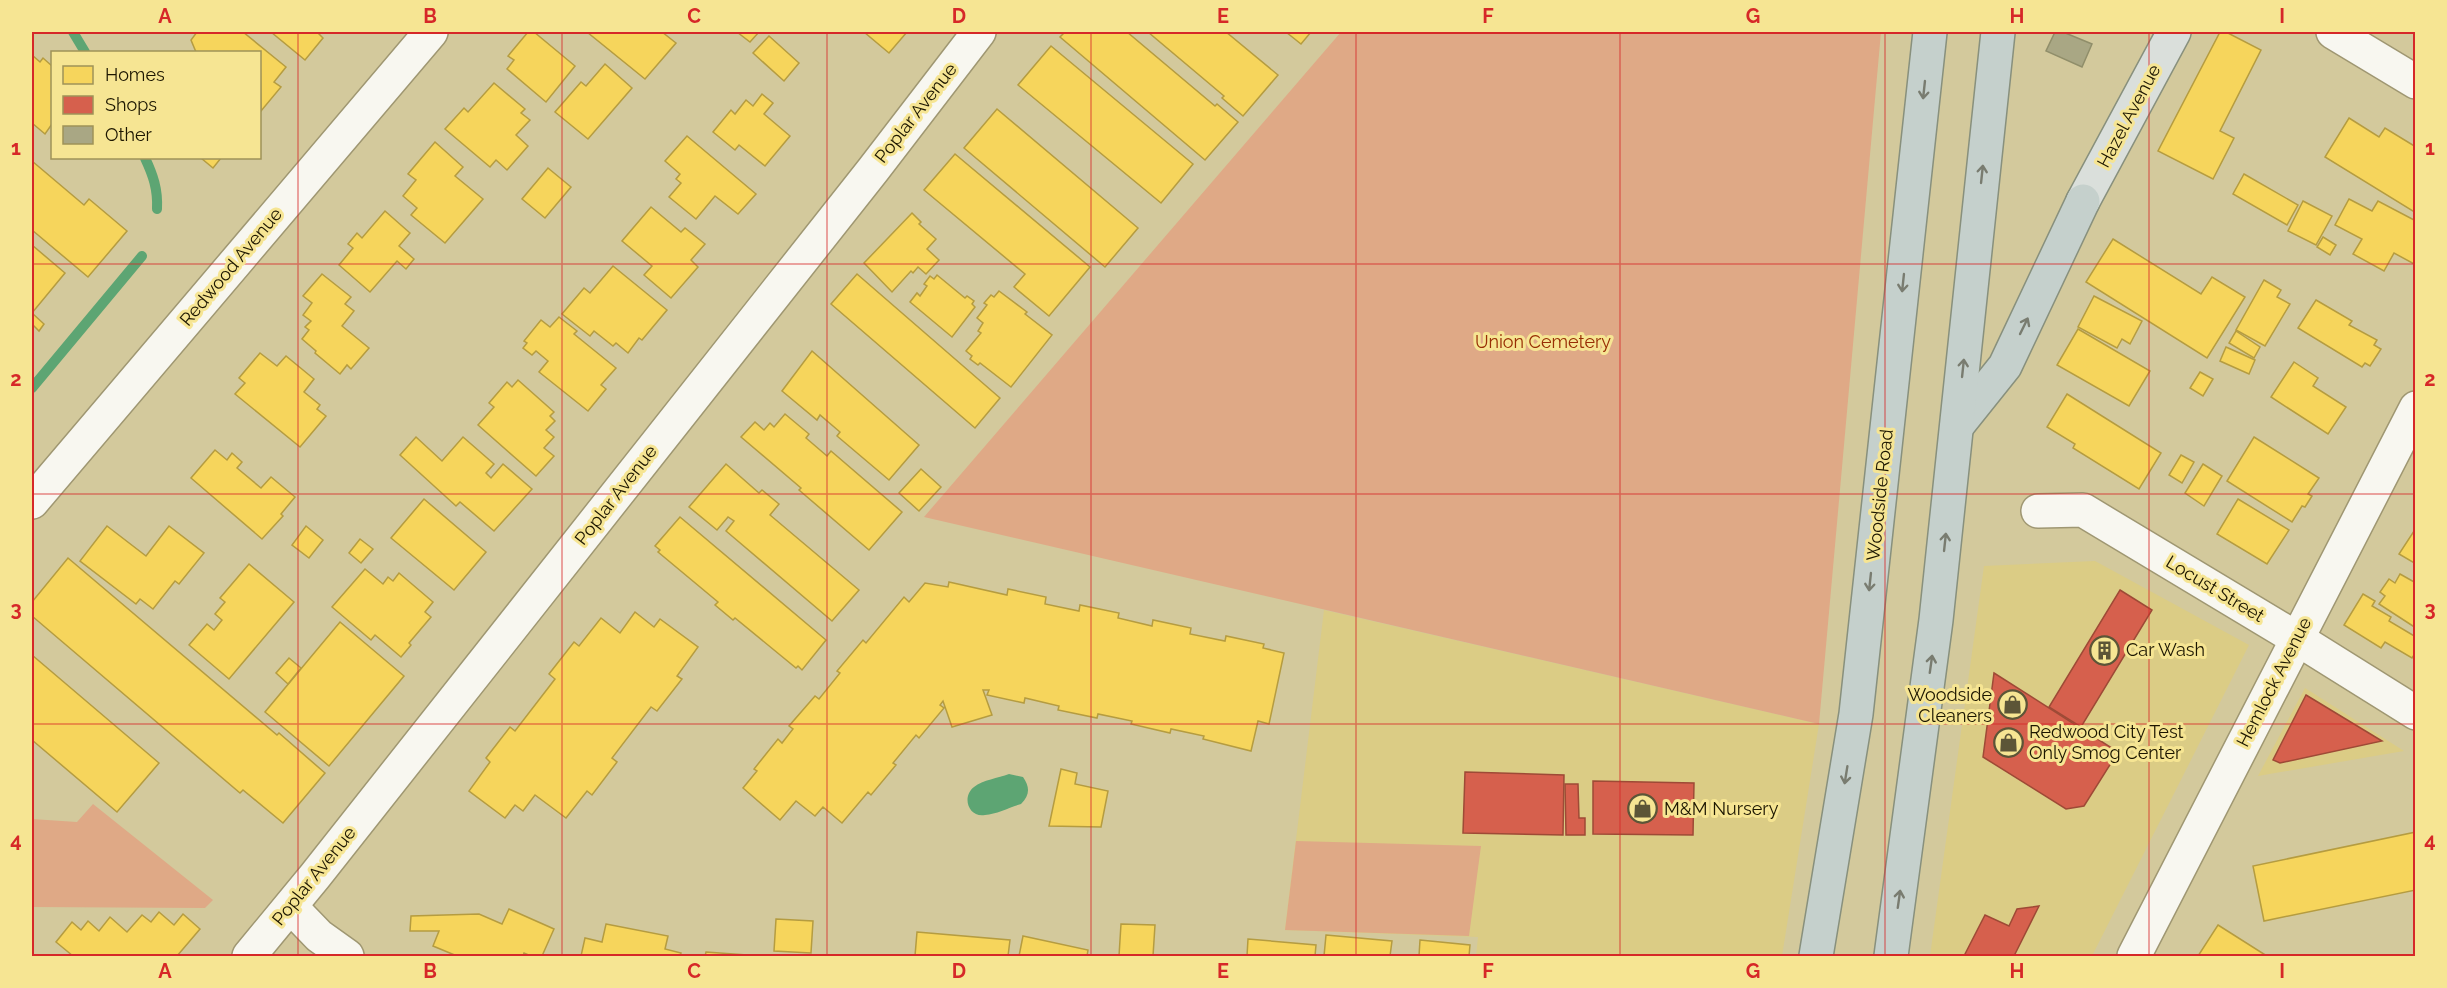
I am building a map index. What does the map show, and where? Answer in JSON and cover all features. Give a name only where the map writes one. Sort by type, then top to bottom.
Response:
[{"type":"highway","name":"Woodside Road","points":[[1816,957],[1856,714],[1930,32]]},
{"type":"highway","points":[[1891,957],[1936,620],[1998,32]]},
{"type":"highway","points":[[1957,426],[2005,366],[2083,201]]},
{"type":"main road","name":"Hazel Avenue","points":[[2083,201],[2174,32]]},
{"type":"street","name":"Redwood Avenue","points":[[32,502],[431,32]]},
{"type":"street","name":"Poplar Avenue","points":[[249,957],[291,907],[873,170],[979,32]]},
{"type":"street","points":[[2333,32],[2415,82]]},
{"type":"street","name":"Hemlock Avenue","points":[[2134,957],[2415,408]]},
{"type":"street","name":"Locust Street","points":[[2038,511],[2083,510],[2296,638],[2415,713]]},
{"type":"street","points":[[291,907],[319,936],[347,957]]},
{"type":"shaded area","points":[[2095,561],[2249,645],[2092,956],[1930,956],[1984,566]]},
{"type":"shaded area","points":[[1324,610],[1819,724],[1782,956],[1476,956],[1478,937],[1285,930]]},
{"type":"shaded area","points":[[2305,688],[2404,751],[2258,776]]},
{"type":"shaded area","points":[[1009,774],[1023,777],[1027,784],[1028,791],[1021,804],[985,815],[979,815],[971,810],[968,796],[974,787]]},
{"type":"green space","name":"Union Cemetery","points":[[1341,32],[1881,32],[1819,724],[924,517]]},
{"type":"green space","points":[[93,804],[213,900],[205,908],[32,907],[32,819],[77,822]]},
{"type":"green space","points":[[1296,841],[1481,846],[1469,936],[1285,930]]},
{"type":"building: Homes","points":[[197,32],[243,32],[286,67],[274,82],[281,87],[261,111],[261,51],[196,51],[191,40]]},
{"type":"building: Homes","points":[[271,32],[317,32],[323,38],[305,60]]},
{"type":"building: Homes","points":[[528,32],[534,32],[575,66],[546,102],[507,69],[514,60],[508,56]]},
{"type":"building: Homes","points":[[587,32],[662,32],[676,43],[645,79]]},
{"type":"building: Homes","points":[[737,32],[759,32],[750,42]]},
{"type":"building: Homes","points":[[864,32],[907,32],[889,53]]},
{"type":"building: Homes","points":[[1065,32],[1127,32],[1215,106],[1217,104],[1238,122],[1205,160],[1060,37]]},
{"type":"building: Homes","points":[[1148,32],[1226,32],[1278,75],[1243,116],[1222,98],[1224,96]]},
{"type":"building: Homes","points":[[1286,32],[1311,32],[1301,44]]},
{"type":"building: Homes","points":[[2220,32],[2226,32],[2261,50],[2220,131],[2234,138],[2213,179],[2158,151]]},
{"type":"building: Homes","points":[[769,36],[799,63],[784,81],[753,53]]},
{"type":"building: Homes","points":[[1051,46],[1193,164],[1161,203],[1018,85]]},
{"type":"building: Homes","points":[[32,55],[40,62],[43,58],[51,65],[51,125],[45,134],[32,123]]},
{"type":"building: Homes","points":[[605,64],[632,88],[588,139],[555,112],[581,82],[586,86]]},
{"type":"building: Homes","points":[[494,83],[525,109],[521,113],[530,120],[516,135],[528,146],[507,170],[496,160],[490,167],[445,129],[464,108],[468,112]]},
{"type":"building: Homes","points":[[762,94],[773,103],[764,114],[790,136],[765,166],[739,145],[735,150],[713,132],[731,110],[735,114],[746,100],[753,106]]},
{"type":"building: Homes","points":[[997,109],[1138,228],[1105,267],[964,148]]},
{"type":"building: Homes","points":[[2349,118],[2379,137],[2385,128],[2416,147],[2416,213],[2325,157]]},
{"type":"building: Homes","points":[[687,136],[756,194],[738,214],[715,196],[696,219],[669,197],[681,183],[676,179],[680,174],[665,161]]},
{"type":"building: Homes","points":[[435,142],[463,167],[455,176],[483,199],[445,243],[411,215],[417,208],[403,196],[416,180],[408,174]]},
{"type":"building: Homes","points":[[955,154],[1090,267],[1049,316],[1014,287],[1025,274],[924,190]]},
{"type":"building: Homes","points":[[202,159],[220,159],[213,168]]},
{"type":"building: Homes","points":[[32,161],[84,205],[89,199],[127,231],[88,277],[32,230]]},
{"type":"building: Homes","points":[[548,168],[571,187],[545,218],[522,199]]},
{"type":"building: Homes","points":[[2244,174],[2298,205],[2287,225],[2233,194]]},
{"type":"building: Homes","points":[[2349,199],[2372,211],[2378,201],[2416,221],[2416,265],[2394,253],[2384,271],[2353,254],[2362,239],[2335,225]]},
{"type":"building: Homes","points":[[2303,201],[2332,216],[2316,245],[2288,231]]},
{"type":"building: Homes","points":[[651,207],[681,232],[685,228],[705,244],[691,260],[698,267],[671,298],[644,275],[652,266],[622,241]]},
{"type":"building: Homes","points":[[385,211],[410,233],[399,246],[414,259],[406,269],[397,261],[370,292],[339,265],[353,248],[348,244],[357,233],[362,238]]},
{"type":"building: Homes","points":[[912,213],[921,222],[919,224],[936,239],[927,249],[939,260],[926,274],[918,267],[913,273],[911,271],[892,292],[864,263]]},
{"type":"building: Homes","points":[[2323,237],[2336,245],[2330,255],[2317,247]]},
{"type":"building: Homes","points":[[2113,239],[2201,294],[2212,277],[2245,297],[2207,358],[2086,282]]},
{"type":"building: Homes","points":[[32,245],[65,273],[32,313]]},
{"type":"building: Homes","points":[[613,266],[667,310],[642,340],[639,338],[628,353],[616,343],[613,346],[594,331],[590,336],[562,314],[584,288],[590,293]]},
{"type":"building: Homes","points":[[322,274],[351,297],[345,304],[354,311],[342,326],[369,348],[351,369],[347,365],[340,374],[302,339],[309,330],[305,327],[311,321],[303,315],[312,303],[303,296]]},
{"type":"building: Homes","points":[[857,274],[1000,398],[975,428],[831,304]]},
{"type":"building: Homes","points":[[937,275],[965,298],[967,296],[974,301],[972,304],[975,307],[952,337],[910,302],[917,293],[920,296],[930,276],[934,279]]},
{"type":"building: Homes","points":[[2264,280],[2281,290],[2277,297],[2290,304],[2265,346],[2236,330]]},
{"type":"building: Homes","points":[[999,291],[1052,335],[1011,387],[980,363],[978,365],[970,359],[972,356],[966,351],[981,333],[978,331],[983,323],[977,318],[987,305],[984,303],[991,295],[994,297]]},
{"type":"building: Homes","points":[[2094,296],[2142,321],[2130,344],[2122,339],[2117,348],[2078,327]]},
{"type":"building: Homes","points":[[2316,300],[2352,321],[2349,325],[2377,340],[2374,345],[2381,349],[2370,366],[2365,363],[2362,367],[2298,328]]},
{"type":"building: Homes","points":[[32,313],[44,324],[39,331],[32,324]]},
{"type":"building: Homes","points":[[559,317],[577,331],[574,334],[616,368],[601,385],[606,389],[588,411],[539,372],[548,361],[536,351],[532,355],[523,348],[527,343],[524,341],[541,320],[550,327]]},
{"type":"building: Homes","points":[[2078,329],[2150,371],[2129,406],[2057,365]]},
{"type":"building: Homes","points":[[2236,331],[2260,347],[2254,358],[2229,343]]},
{"type":"building: Homes","points":[[2226,347],[2255,360],[2249,374],[2220,361]]},
{"type":"building: Homes","points":[[812,351],[919,445],[889,480],[837,436],[840,432],[820,415],[817,420],[782,391]]},
{"type":"building: Homes","points":[[260,353],[277,366],[286,356],[314,379],[304,392],[320,405],[317,409],[326,416],[300,447],[235,394],[245,383],[239,378]]},
{"type":"building: Homes","points":[[2294,362],[2318,378],[2313,386],[2346,407],[2328,434],[2271,397]]},
{"type":"building: Homes","points":[[2200,372],[2213,379],[2203,396],[2190,388]]},
{"type":"building: Homes","points":[[518,380],[554,412],[550,416],[555,421],[546,430],[554,437],[544,448],[554,456],[536,476],[478,425],[494,407],[489,403],[507,382],[512,387]]},
{"type":"building: Homes","points":[[2067,394],[2161,453],[2139,489],[2073,448],[2075,444],[2047,427]]},
{"type":"building: Homes","points":[[785,414],[809,434],[806,438],[827,456],[831,451],[902,512],[869,550],[741,437],[755,422],[764,430],[770,423],[774,427]]},
{"type":"building: Homes","points":[[416,437],[442,461],[463,437],[494,464],[486,473],[491,478],[503,464],[532,489],[494,531],[460,502],[456,506],[400,455]]},
{"type":"building: Homes","points":[[2254,437],[2319,478],[2308,494],[2312,496],[2305,507],[2302,506],[2292,522],[2227,481]]},
{"type":"building: Homes","points":[[215,450],[227,460],[232,453],[242,462],[237,468],[261,488],[271,477],[295,497],[281,514],[283,516],[262,539],[191,478]]},
{"type":"building: Homes","points":[[2181,455],[2194,462],[2182,483],[2169,475]]},
{"type":"building: Homes","points":[[726,464],[759,493],[762,490],[779,504],[770,515],[859,590],[832,621],[726,531],[734,521],[728,517],[717,530],[689,507]]},
{"type":"building: Homes","points":[[2203,464],[2222,476],[2204,506],[2185,493]]},
{"type":"building: Homes","points":[[921,469],[941,487],[919,511],[899,493]]},
{"type":"building: Homes","points":[[424,499],[486,552],[454,590],[391,538]]},
{"type":"building: Homes","points":[[2238,499],[2289,530],[2267,564],[2217,534]]},
{"type":"building: Homes","points":[[680,517],[826,640],[802,670],[798,666],[796,668],[735,618],[733,620],[715,605],[718,602],[658,552],[660,550],[655,546]]},
{"type":"building: Homes","points":[[107,526],[146,556],[169,526],[204,553],[179,584],[175,581],[153,609],[140,599],[136,604],[80,561]]},
{"type":"building: Homes","points":[[306,526],[323,540],[309,558],[292,545]]},
{"type":"building: Homes","points":[[2416,528],[2416,564],[2399,554]]},
{"type":"building: Homes","points":[[360,539],[373,549],[361,563],[349,553]]},
{"type":"building: Homes","points":[[68,558],[325,773],[283,823],[243,790],[240,793],[32,616],[32,602]]},
{"type":"building: Homes","points":[[249,564],[294,602],[229,679],[189,645],[207,624],[214,630],[222,620],[215,614],[225,602],[220,598]]},
{"type":"building: Homes","points":[[365,569],[383,584],[388,577],[393,581],[399,573],[433,602],[425,612],[431,617],[409,643],[411,645],[401,657],[375,635],[371,640],[332,607]]},
{"type":"building: Homes","points":[[2400,574],[2416,583],[2416,628],[2379,604],[2385,596],[2380,592],[2389,579],[2395,583]]},
{"type":"building: Homes","points":[[949,582],[1007,595],[1008,589],[1046,597],[1045,604],[1079,611],[1080,605],[1119,613],[1118,618],[1152,626],[1153,620],[1191,628],[1190,634],[1225,641],[1226,636],[1264,644],[1263,648],[1284,653],[1269,724],[1258,721],[1251,751],[1203,739],[1204,736],[1171,729],[1170,733],[1131,724],[1132,721],[1098,714],[1097,718],[1058,710],[1059,706],[1025,698],[1024,703],[987,695],[989,690],[983,690],[992,715],[952,727],[943,701],[940,705],[944,708],[919,738],[916,735],[893,763],[896,765],[871,795],[868,792],[842,823],[823,807],[815,816],[796,801],[780,820],[743,788],[757,771],[754,769],[778,739],[782,743],[793,729],[789,726],[815,696],[819,699],[840,673],[837,671],[863,640],[866,643],[904,597],[909,602],[925,583],[948,587]]},
{"type":"building: Homes","points":[[2363,594],[2375,601],[2372,606],[2391,617],[2389,621],[2416,637],[2416,652],[2412,658],[2385,642],[2381,648],[2344,625]]},
{"type":"building: Homes","points":[[635,612],[654,627],[660,619],[698,647],[677,676],[682,679],[657,711],[651,707],[612,758],[617,762],[592,795],[587,791],[566,818],[535,795],[523,811],[515,805],[505,818],[469,791],[490,762],[486,758],[510,727],[515,731],[555,679],[549,674],[574,642],[579,646],[601,618],[620,633]]},
{"type":"building: Homes","points":[[340,622],[404,676],[329,766],[265,712]]},
{"type":"building: Homes","points":[[32,655],[159,763],[117,812],[32,740]]},
{"type":"building: Homes","points":[[289,658],[301,668],[288,684],[276,673]]},
{"type":"building: Homes","points":[[1061,769],[1077,773],[1075,784],[1108,791],[1101,827],[1049,826]]},
{"type":"building: Homes","points":[[2416,832],[2416,890],[2264,921],[2253,866]]},
{"type":"building: Homes","points":[[509,909],[554,929],[542,956],[531,956],[524,953],[523,956],[457,956],[433,946],[439,931],[410,931],[411,916],[479,914],[502,924]]},
{"type":"building: Homes","points":[[159,912],[174,925],[183,914],[200,929],[177,956],[73,956],[56,942],[72,922],[81,930],[88,921],[99,931],[110,917],[127,932],[142,915],[151,922]]},
{"type":"building: Homes","points":[[776,919],[813,921],[811,953],[774,951]]},
{"type":"building: Homes","points":[[606,924],[668,936],[665,949],[681,953],[680,956],[581,956],[585,938],[602,942]]},
{"type":"building: Homes","points":[[1121,924],[1155,925],[1153,956],[1119,956]]},
{"type":"building: Homes","points":[[2218,925],[2267,956],[2198,956]]},
{"type":"building: Homes","points":[[917,932],[1010,940],[1008,956],[915,956]]},
{"type":"building: Homes","points":[[1326,935],[1392,941],[1390,956],[1324,956]]},
{"type":"building: Homes","points":[[1023,936],[1088,950],[1087,956],[1019,956]]},
{"type":"building: Homes","points":[[1248,939],[1316,945],[1315,956],[1247,956]]},
{"type":"building: Homes","points":[[1420,940],[1470,945],[1469,956],[1419,956]]},
{"type":"building: Homes","points":[[706,952],[761,956],[705,956]]},
{"type":"building: Shops","name":"Car Wash","points":[[2120,590],[2152,610],[2081,727],[2049,707]]},
{"type":"building: Shops","points":[[1994,673],[2118,752],[2084,806],[2066,809],[1983,757]]},
{"type":"building: Shops","points":[[2306,695],[2382,741],[2280,763],[2273,760]]},
{"type":"building: Shops","points":[[1465,772],[1564,775],[1563,835],[1463,833]]},
{"type":"building: Shops","name":"M&M Nursery","points":[[1593,781],[1694,783],[1693,835],[1593,834]]},
{"type":"building: Shops","points":[[1565,784],[1578,784],[1579,818],[1585,818],[1585,835],[1566,835]]},
{"type":"building: Shops","points":[[2039,906],[2014,956],[1964,956],[1985,915],[2009,926],[2017,909]]},
{"type":"building: Other","points":[[2055,32],[2063,32],[2092,44],[2082,67],[2046,51]]},
{"type":"waterway","points":[[73,32],[84,51]]},
{"type":"waterway","points":[[145,159],[154,182],[157,209]]},
{"type":"waterway","points":[[32,388],[142,256]]},
{"type":"place","name":"Car Wash","points":[[2105,650]]},
{"type":"place","name":"Woodside Cleaners","points":[[2013,705]]},
{"type":"place","name":"Redwood City Test Only Smog Center","points":[[2008,742]]},
{"type":"place","name":"M&M Nursery","points":[[1643,809]]}]
